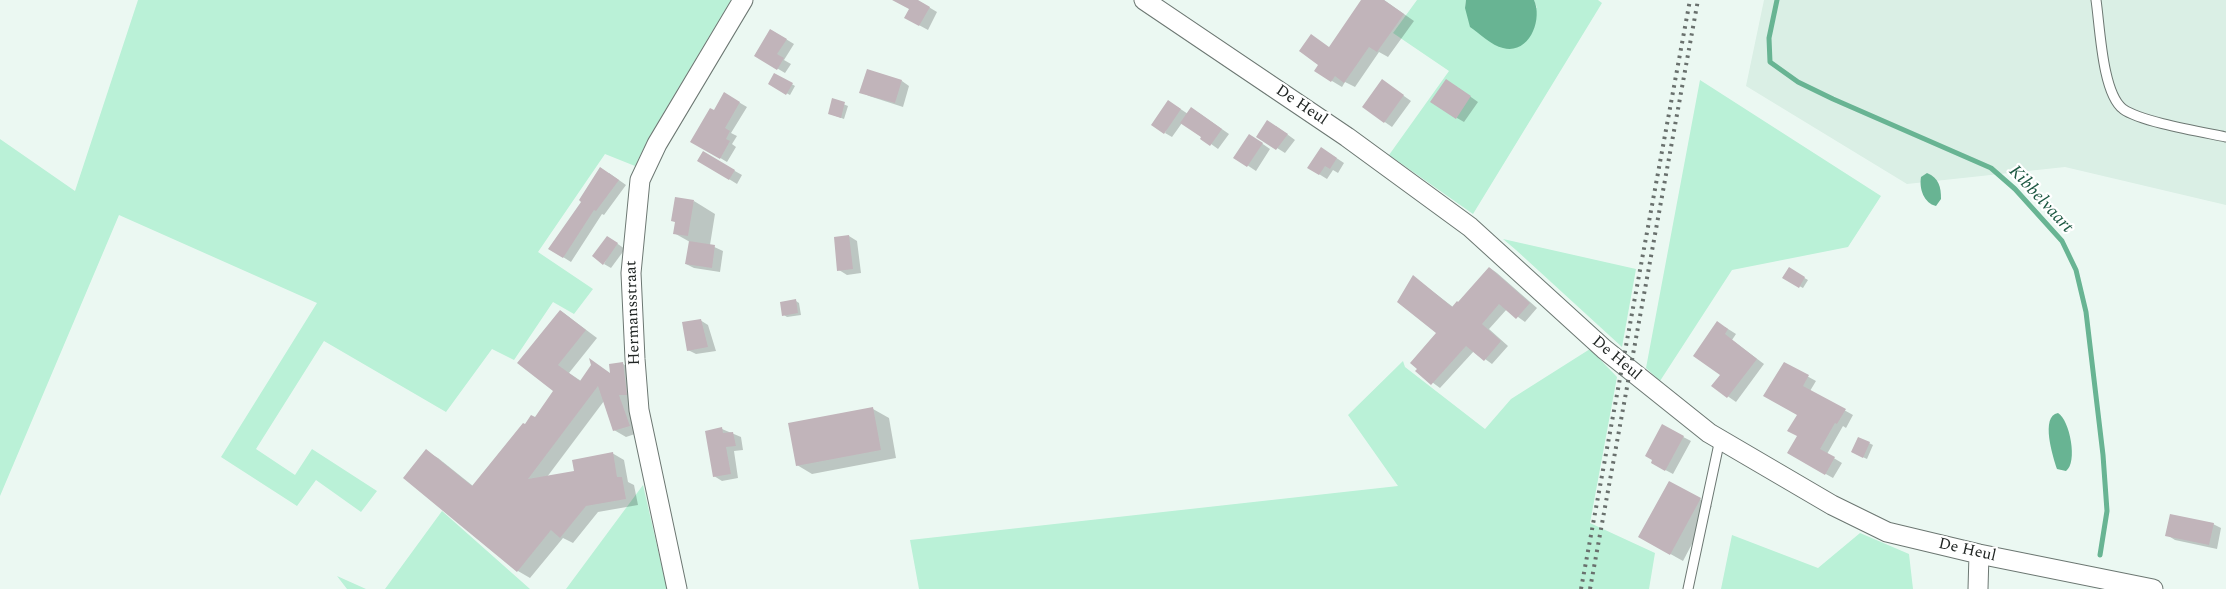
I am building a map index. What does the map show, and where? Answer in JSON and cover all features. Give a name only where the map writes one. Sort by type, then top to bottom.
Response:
[{"type":"street","name":"Hermansstraat","points":[[677,589],[639,410],[634,360],[630,273],[640,180],[657,144],[743,0]]},
{"type":"street","name":"De Heul","points":[[1144,0],[1347,137],[1470,227],[1604,350],[1720,440],[1832,504],[1887,532],[1980,554],[2152,589]]},
{"type":"street","points":[[1978,589],[1980,554]]},
{"type":"lane","points":[[2096,0],[2108,85],[2122,109],[2146,118],[2226,137]]},
{"type":"lane","points":[[1688,589],[1720,440]]},
{"type":"shaded area","points":[[138,0],[731,0],[649,137],[635,166],[605,154],[538,252],[593,289],[574,314],[553,302],[514,360],[492,349],[446,412],[324,341],[256,449],[295,475],[312,449],[377,491],[361,512],[316,480],[297,506],[221,457],[317,303],[119,215],[0,496],[0,139],[75,191]]},
{"type":"shaded area","points":[[1417,0],[1466,0],[1465,8],[1537,8],[1534,0],[1598,0],[1602,3],[1473,214],[1389,155],[1449,71],[1393,33]]},
{"type":"shaded area","points":[[1466,0],[1534,0],[1537,17],[1532,34],[1527,41],[1512,49],[1494,45],[1470,27],[1465,8]]},
{"type":"shaded area","points":[[1764,0],[2226,0],[2226,205],[2065,167],[1907,184],[1746,86]]},
{"type":"shaded area","points":[[1700,80],[1881,196],[1848,247],[1732,270],[1660,381],[1646,368]]},
{"type":"shaded area","points":[[1927,173],[1937,180],[1940,187],[1941,199],[1936,206],[1928,202],[1923,195],[1921,177]]},
{"type":"shaded area","points":[[1503,239],[1636,269],[1622,347],[1516,250]]},
{"type":"shaded area","points":[[1590,349],[1617,377],[1590,523],[1655,553],[1649,589],[919,589],[910,540],[1398,486],[1348,415],[1403,361],[1405,367],[1485,429],[1511,399]]},
{"type":"shaded area","points":[[2058,413],[2066,424],[2071,442],[2072,460],[2066,471],[2057,469],[2049,438],[2050,421]]},
{"type":"shaded area","points":[[643,485],[667,589],[566,589]]},
{"type":"shaded area","points":[[442,511],[530,589],[385,589]]},
{"type":"shaded area","points":[[1860,533],[1909,554],[1913,589],[1721,589],[1732,535],[1818,568]]},
{"type":"shaded area","points":[[337,576],[366,589],[347,589]]},
{"type":"building","points":[[892,0],[918,0],[930,7],[919,26],[904,18],[909,9]]},
{"type":"building","points":[[1361,0],[1384,0],[1404,14],[1377,52],[1369,47],[1344,83],[1335,76],[1331,82],[1314,71],[1318,65],[1299,51],[1311,34],[1329,47]]},
{"type":"building","points":[[770,29],[787,39],[777,54],[784,58],[777,70],[754,56]]},
{"type":"building","points":[[867,69],[902,80],[895,103],[859,93]]},
{"type":"building","points":[[774,73],[793,83],[786,95],[768,84]]},
{"type":"building","points":[[1382,79],[1404,95],[1384,123],[1362,107]]},
{"type":"building","points":[[1446,79],[1471,96],[1456,119],[1430,102]]},
{"type":"building","points":[[724,92],[740,102],[725,128],[730,131],[726,139],[730,141],[720,159],[690,142],[710,108],[714,110]]},
{"type":"building","points":[[832,98],[845,102],[841,118],[828,114]]},
{"type":"building","points":[[1168,100],[1181,109],[1164,134],[1151,125]]},
{"type":"building","points":[[1191,107],[1222,129],[1210,146],[1200,139],[1201,137],[1180,123]]},
{"type":"building","points":[[1267,120],[1288,134],[1276,150],[1256,137]]},
{"type":"building","points":[[1249,134],[1263,143],[1247,167],[1233,158]]},
{"type":"building","points":[[1321,147],[1337,158],[1330,169],[1325,166],[1319,175],[1307,168]]},
{"type":"building","points":[[703,151],[735,170],[729,180],[697,161]]},
{"type":"building","points":[[600,167],[619,180],[596,211],[594,210],[563,258],[548,249],[581,202],[579,200]]},
{"type":"building","points":[[675,197],[694,200],[688,236],[673,234],[675,222],[671,221]]},
{"type":"building","points":[[849,235],[853,269],[837,271],[834,237]]},
{"type":"building","points":[[607,236],[618,243],[603,265],[592,256]]},
{"type":"building","points":[[689,241],[715,245],[712,268],[685,264]]},
{"type":"building","points":[[1489,267],[1530,303],[1516,319],[1499,304],[1482,324],[1501,341],[1484,361],[1466,346],[1431,385],[1415,371],[1417,369],[1410,363],[1436,333],[1397,302],[1413,275],[1452,307]]},
{"type":"building","points":[[1789,267],[1805,277],[1799,288],[1782,278]]},
{"type":"building","points":[[796,299],[798,313],[782,316],[780,302]]},
{"type":"building","points":[[560,310],[586,330],[558,365],[580,381],[591,365],[589,358],[610,373],[609,364],[623,362],[627,395],[619,395],[630,426],[613,431],[598,386],[528,479],[574,471],[572,460],[613,452],[617,477],[622,477],[626,499],[586,506],[560,538],[551,530],[517,572],[403,478],[426,449],[472,486],[523,423],[525,424],[531,415],[535,417],[553,391],[517,363]]},
{"type":"building","points":[[701,319],[708,347],[687,351],[682,322]]},
{"type":"building","points":[[1717,321],[1728,329],[1725,334],[1757,359],[1727,398],[1711,386],[1720,375],[1693,356]]},
{"type":"building","points":[[1784,362],[1809,375],[1803,386],[1846,409],[1837,424],[1835,423],[1820,449],[1835,457],[1825,475],[1787,453],[1797,436],[1787,431],[1797,415],[1763,396]]},
{"type":"building","points":[[873,407],[881,450],[796,466],[788,423]]},
{"type":"building","points":[[1662,424],[1684,436],[1665,471],[1651,463],[1652,460],[1645,456]]},
{"type":"building","points":[[722,427],[723,433],[733,432],[736,446],[726,447],[731,474],[713,477],[705,431]]},
{"type":"building","points":[[1858,437],[1870,442],[1863,458],[1851,452]]},
{"type":"building","points":[[1669,481],[1701,498],[1670,555],[1638,537]]},
{"type":"building","points":[[2170,514],[2214,523],[2209,545],[2165,536]]},
{"type":"waterway","name":"Kibbelvaart","points":[[1777,0],[1769,38],[1770,62],[1798,82],[1833,99],[1991,168],[2015,189],[2062,241],[2076,270],[2086,312],[2103,455],[2107,511],[2100,555]]},
{"type":"railway","points":[[1581,589],[1690,0]]},
{"type":"railway","points":[[1590,589],[1698,0]]}]
